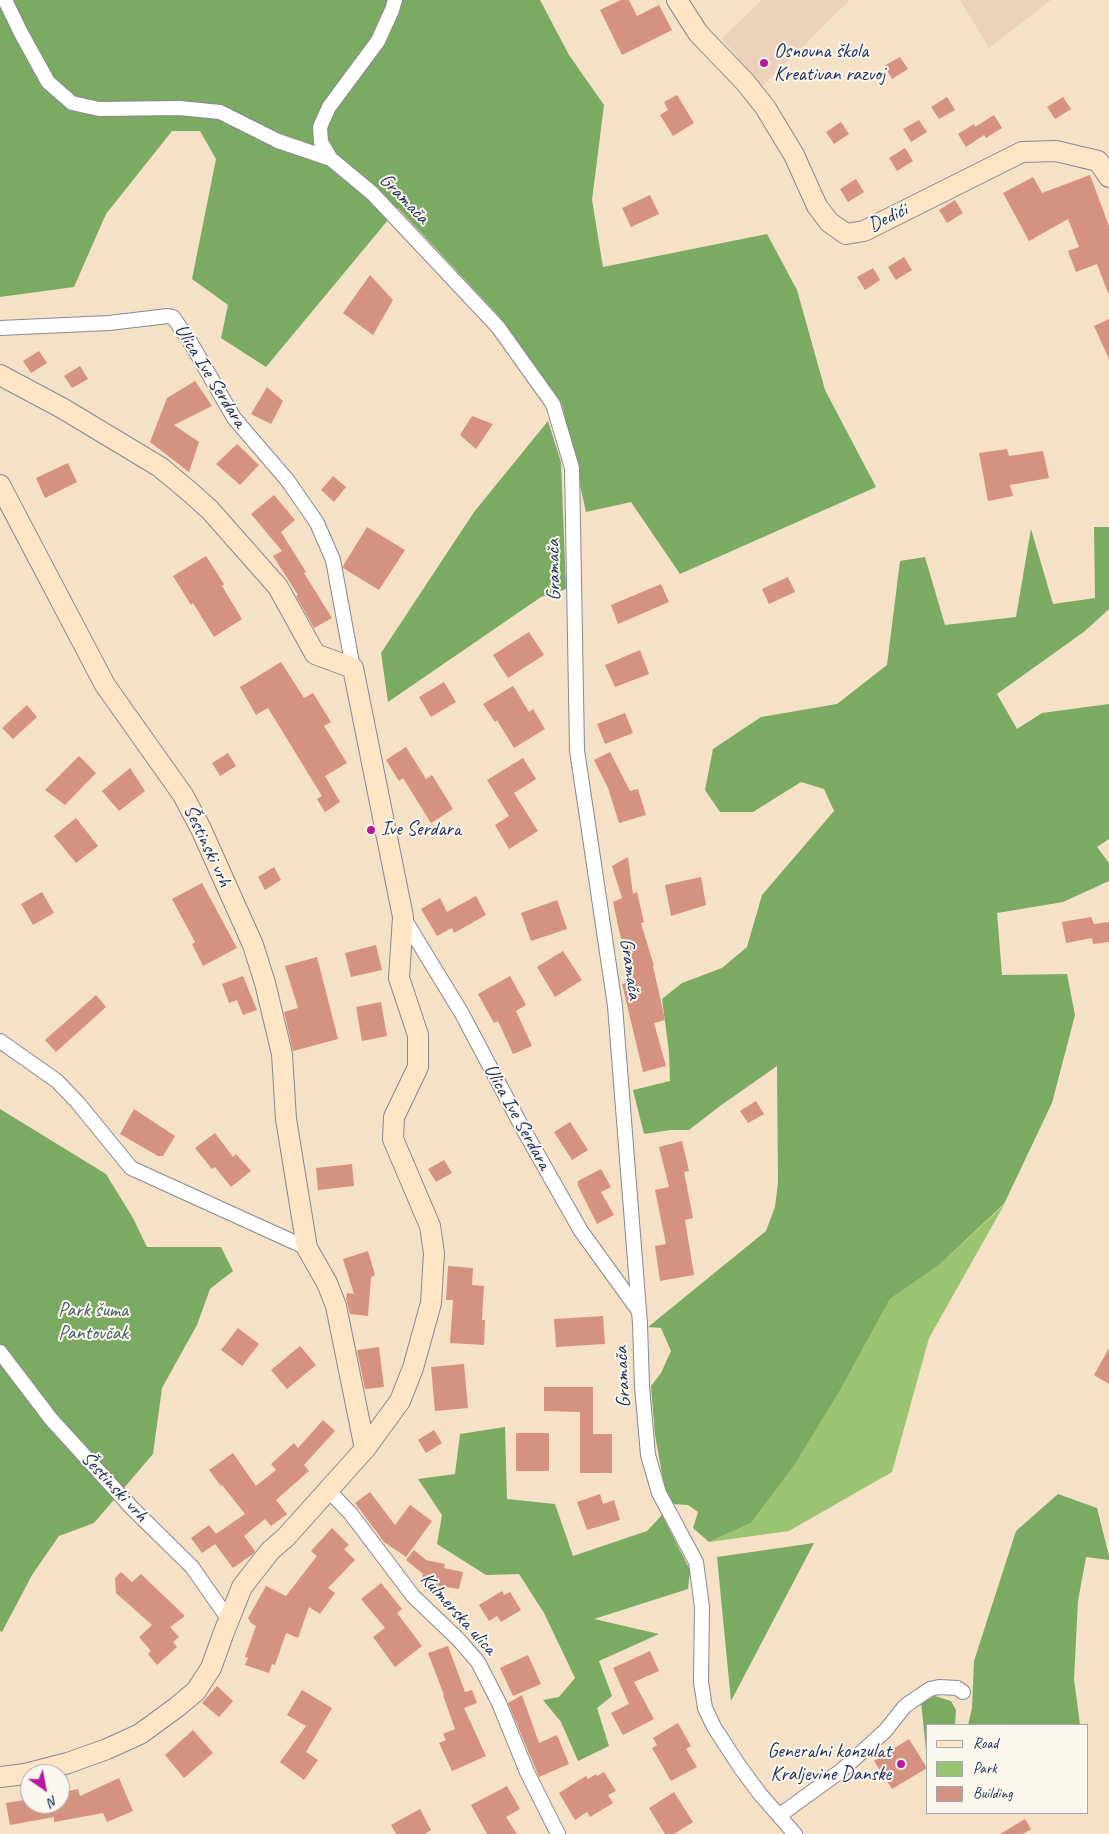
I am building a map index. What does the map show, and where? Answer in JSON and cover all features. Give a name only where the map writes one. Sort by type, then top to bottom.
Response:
[{"type":"street","name":"Gramača","points":[[5,0],[48,82],[72,103],[99,109],[179,108],[220,112],[278,141],[331,159]]},
{"type":"street","name":"Gramača","points":[[394,0],[392,10],[378,40],[329,107],[320,127],[321,142],[331,159],[372,193],[498,327],[553,404],[572,468],[577,750],[616,1006],[639,1310],[646,1437],[650,1461],[660,1493],[691,1549],[698,1573],[702,1620],[701,1682],[705,1708],[710,1720],[740,1767],[760,1794],[795,1834]]},
{"type":"street","name":"Dedići","points":[[677,0],[698,33],[745,82],[765,107],[794,155],[817,206],[829,222],[846,234],[864,231],[1022,152],[1056,151],[1098,161],[1109,178]]},
{"type":"street","name":"Ulica Ive Serdara","points":[[0,328],[110,323],[173,317],[192,345],[234,418],[288,481],[317,523],[333,560],[403,918],[399,978],[418,1035],[418,1067],[394,1117],[393,1139],[430,1226],[434,1241],[434,1274],[431,1303],[413,1368],[400,1400],[366,1449],[329,1491]]},
{"type":"street","points":[[0,375],[62,408],[160,467],[210,510],[278,587],[315,654],[353,668]]},
{"type":"street","name":"Šestinski vrh","points":[[0,485],[105,684],[183,795],[201,829],[253,945],[266,983],[282,1054],[286,1119],[307,1248],[327,1283],[336,1306],[366,1449]]},
{"type":"street","name":"Ulica Ive Serdara","points":[[403,918],[460,1012],[581,1232],[639,1310]]},
{"type":"street","points":[[0,1041],[57,1081],[78,1103],[131,1168],[307,1248]]},
{"type":"street","name":"Šestinski vrh","points":[[0,1352],[51,1419],[132,1508],[192,1568],[229,1620]]},
{"type":"street","points":[[0,1777],[25,1774],[68,1763],[107,1749],[140,1734],[196,1691],[211,1668],[242,1588],[270,1551],[286,1538],[315,1504],[329,1491]]},
{"type":"street","name":"Kulmerska ulica","points":[[329,1491],[361,1527],[413,1596],[459,1640],[478,1662],[495,1694],[534,1786],[558,1834]]},
{"type":"street","points":[[780,1816],[842,1770],[884,1730],[905,1706],[918,1697],[930,1689],[938,1687],[957,1688],[964,1692]]},
{"type":"shaded area","name":"Osnovna škola Kreativan razvoj","points":[[762,0],[850,0],[761,87],[722,38]]},
{"type":"shaded area","points":[[960,0],[1051,0],[989,48]]},
{"type":"green space","points":[[0,0],[540,0],[569,55],[604,105],[592,200],[603,267],[767,234],[797,290],[825,390],[876,487],[680,574],[631,502],[586,512],[562,404],[497,314],[398,208],[266,367],[221,338],[228,305],[192,279],[216,159],[200,131],[172,131],[106,214],[74,287],[0,297]]},
{"type":"green space","points":[[548,421],[561,462],[566,589],[541,597],[388,702],[381,653],[474,512]]},
{"type":"green space","points":[[1094,527],[1109,527],[1109,609],[1085,631],[997,694],[1017,729],[1042,713],[1109,704],[1109,839],[1097,847],[1109,863],[1109,881],[1063,902],[997,913],[1002,975],[1067,974],[1075,1015],[1052,1103],[1004,1204],[938,1266],[890,1299],[841,1389],[794,1466],[751,1523],[709,1542],[693,1528],[698,1512],[688,1505],[673,1504],[665,1490],[655,1435],[651,1386],[661,1373],[671,1351],[661,1328],[648,1327],[766,1231],[775,1207],[778,1183],[777,1066],[689,1130],[671,1130],[644,1134],[633,1090],[670,1081],[669,1052],[662,999],[682,983],[722,968],[747,947],[762,895],[834,811],[824,789],[801,782],[753,812],[720,812],[705,790],[713,749],[761,717],[837,704],[887,665],[900,561],[925,557],[945,625],[1016,617],[1031,529],[1053,604],[1095,598]]},
{"type":"green space","name":"Park šuma Pantovčak","points":[[0,1109],[106,1174],[133,1218],[147,1247],[221,1247],[233,1271],[210,1289],[197,1325],[162,1388],[153,1454],[94,1523],[59,1536],[32,1575],[2,1632],[0,1631]]},
{"type":"green space","points":[[1004,1205],[929,1338],[892,1472],[789,1531],[709,1542],[751,1523],[794,1466],[841,1389],[890,1299],[938,1266]]},
{"type":"green space","points":[[505,1427],[507,1499],[555,1504],[573,1556],[647,1531],[662,1515],[690,1570],[688,1589],[594,1619],[659,1634],[599,1661],[612,1696],[597,1708],[609,1746],[578,1761],[561,1722],[543,1700],[559,1697],[575,1678],[544,1613],[519,1574],[486,1575],[437,1544],[442,1515],[418,1479],[455,1474],[460,1434]]},
{"type":"green space","points":[[1058,1494],[1097,1508],[1109,1560],[1086,1557],[1078,1601],[1074,1679],[1080,1724],[968,1724],[972,1708],[974,1661],[1016,1531]]},
{"type":"green space","points":[[814,1543],[731,1701],[717,1557]]},
{"type":"green space","points":[[935,1696],[951,1701],[956,1710],[955,1724],[926,1724],[926,1749],[921,1702]]},
{"type":"building","points":[[621,0],[629,0],[637,16],[659,5],[672,30],[622,55],[600,10]]},
{"type":"building","points":[[900,57],[908,69],[892,79],[884,66]]},
{"type":"building","points":[[677,95],[694,123],[673,136],[660,115],[668,110],[664,102]]},
{"type":"building","points":[[947,97],[955,110],[939,119],[931,107]]},
{"type":"building","points":[[1063,97],[1071,109],[1055,119],[1047,107]]},
{"type":"building","points":[[994,115],[1002,128],[986,138],[984,135],[966,147],[958,134],[974,124],[975,127]]},
{"type":"building","points":[[919,120],[927,132],[911,142],[903,129]]},
{"type":"building","points":[[841,122],[849,134],[834,144],[826,132]]},
{"type":"building","points":[[905,148],[913,161],[897,171],[889,158]]},
{"type":"building","points":[[1090,175],[1109,226],[1109,293],[1097,264],[1076,272],[1068,251],[1079,247],[1068,219],[1029,241],[1003,193],[1033,177],[1042,193]]},
{"type":"building","points":[[856,179],[864,192],[848,202],[840,189]]},
{"type":"building","points":[[650,195],[659,214],[631,227],[622,208]]},
{"type":"building","points":[[955,200],[963,213],[947,223],[939,210]]},
{"type":"building","points":[[904,257],[912,270],[896,280],[888,267]]},
{"type":"building","points":[[873,268],[880,280],[865,290],[857,277]]},
{"type":"building","points":[[370,275],[393,300],[373,335],[343,313]]},
{"type":"building","points":[[1109,319],[1109,359],[1094,326]]},
{"type":"building","points":[[39,351],[47,363],[31,373],[23,361]]},
{"type":"building","points":[[80,366],[88,379],[72,388],[64,376]]},
{"type":"building","points":[[195,381],[212,406],[174,425],[199,442],[189,472],[150,442],[167,398]]},
{"type":"building","points":[[267,387],[283,401],[271,424],[251,414]]},
{"type":"building","points":[[472,416],[493,424],[476,449],[460,435]]},
{"type":"building","points":[[237,444],[259,465],[240,485],[216,464]]},
{"type":"building","points":[[1007,449],[1009,456],[1043,451],[1049,478],[1010,485],[1013,496],[988,501],[979,453]]},
{"type":"building","points":[[68,463],[77,482],[45,498],[36,478]]},
{"type":"building","points":[[333,476],[346,487],[334,502],[321,490]]},
{"type":"building","points":[[274,495],[295,520],[281,532],[332,618],[314,628],[296,596],[298,595],[273,556],[282,551],[251,514]]},
{"type":"building","points":[[367,527],[405,550],[379,590],[343,568]]},
{"type":"building","points":[[206,556],[224,584],[222,586],[242,619],[214,637],[193,603],[191,605],[173,576]]},
{"type":"building","points":[[788,577],[795,592],[769,604],[762,589]]},
{"type":"building","points":[[661,584],[669,602],[618,624],[611,605]]},
{"type":"building","points":[[529,632],[544,655],[508,678],[493,655]]},
{"type":"building","points":[[640,650],[649,674],[615,687],[605,665]]},
{"type":"building","points":[[281,662],[304,698],[313,693],[331,722],[324,726],[347,763],[325,776],[340,802],[325,812],[317,799],[322,796],[268,708],[256,715],[240,687]]},
{"type":"building","points":[[444,682],[456,702],[431,717],[419,697]]},
{"type":"building","points":[[513,686],[529,712],[533,709],[545,729],[514,748],[497,720],[495,722],[483,704]]},
{"type":"building","points":[[27,705],[37,717],[13,739],[2,728]]},
{"type":"building","points":[[625,713],[633,733],[605,744],[597,724]]},
{"type":"building","points":[[406,747],[426,779],[432,775],[453,809],[431,823],[403,778],[399,781],[386,760]]},
{"type":"building","points":[[610,752],[630,791],[638,789],[646,815],[619,823],[608,788],[594,760]]},
{"type":"building","points":[[228,753],[236,766],[220,776],[212,763]]},
{"type":"building","points":[[79,756],[96,773],[65,805],[45,790]]},
{"type":"building","points":[[523,758],[536,779],[514,793],[538,831],[509,849],[495,825],[509,816],[487,780]]},
{"type":"building","points":[[130,768],[145,791],[119,811],[102,791]]},
{"type":"building","points":[[76,818],[98,846],[76,863],[54,836]]},
{"type":"building","points":[[628,857],[633,894],[637,892],[644,922],[641,923],[654,966],[665,1020],[654,1023],[666,1066],[643,1072],[622,984],[634,981],[620,935],[613,902],[622,898],[612,866]]},
{"type":"building","points":[[274,867],[281,880],[265,890],[258,877]]},
{"type":"building","points":[[701,877],[706,905],[671,916],[665,885]]},
{"type":"building","points":[[202,883],[237,948],[203,966],[192,944],[195,942],[172,899]]},
{"type":"building","points":[[42,892],[54,913],[33,925],[21,904]]},
{"type":"building","points":[[476,896],[486,915],[454,933],[452,928],[437,936],[421,909],[440,898],[447,912]]},
{"type":"building","points":[[557,900],[567,929],[531,941],[521,913]]},
{"type":"building","points":[[1091,917],[1094,924],[1109,922],[1109,942],[1093,944],[1092,938],[1066,943],[1062,922]]},
{"type":"building","points":[[376,945],[382,970],[351,977],[345,953]]},
{"type":"building","points":[[563,951],[582,980],[555,997],[537,967]]},
{"type":"building","points":[[317,957],[338,1039],[293,1051],[284,1012],[298,1008],[285,966]]},
{"type":"building","points":[[243,976],[257,1010],[243,1015],[237,1000],[229,1003],[222,984]]},
{"type":"building","points":[[510,976],[526,1005],[516,1011],[532,1046],[513,1054],[498,1021],[494,1023],[478,994]]},
{"type":"building","points":[[96,995],[106,1007],[56,1052],[45,1040]]},
{"type":"building","points":[[381,1002],[387,1036],[362,1041],[356,1007]]},
{"type":"building","points":[[756,1101],[764,1114],[748,1123],[740,1111]]},
{"type":"building","points":[[134,1109],[175,1136],[163,1156],[158,1156],[120,1134]]},
{"type":"building","points":[[570,1122],[588,1150],[572,1160],[554,1132]]},
{"type":"building","points":[[215,1133],[233,1157],[236,1154],[251,1171],[231,1187],[215,1167],[212,1169],[195,1148]]},
{"type":"building","points":[[682,1141],[689,1171],[684,1172],[693,1218],[685,1220],[694,1275],[660,1281],[655,1246],[666,1244],[655,1190],[669,1187],[659,1147]]},
{"type":"building","points":[[444,1160],[452,1173],[436,1182],[428,1169]]},
{"type":"building","points":[[352,1164],[354,1186],[318,1190],[316,1168]]},
{"type":"building","points":[[601,1169],[611,1187],[601,1192],[614,1215],[597,1224],[578,1186],[578,1181]]},
{"type":"building","points":[[368,1251],[375,1275],[371,1277],[368,1316],[350,1314],[346,1299],[347,1293],[354,1294],[343,1259]]},
{"type":"building","points":[[448,1266],[473,1268],[472,1285],[484,1286],[482,1320],[485,1320],[484,1345],[450,1343],[453,1300],[446,1300]]},
{"type":"building","points":[[603,1316],[605,1344],[556,1347],[554,1319]]},
{"type":"building","points":[[238,1328],[259,1344],[242,1366],[221,1350]]},
{"type":"building","points":[[300,1346],[316,1365],[287,1389],[271,1370]]},
{"type":"building","points":[[379,1347],[384,1387],[365,1389],[357,1350]]},
{"type":"building","points":[[1109,1348],[1109,1384],[1094,1375]]},
{"type":"building","points":[[464,1364],[468,1408],[435,1411],[431,1367]]},
{"type":"building","points":[[544,1387],[593,1387],[593,1434],[612,1434],[612,1473],[580,1473],[580,1412],[544,1411]]},
{"type":"building","points":[[323,1420],[335,1431],[304,1465],[309,1471],[276,1500],[287,1514],[271,1526],[265,1519],[244,1536],[255,1551],[253,1554],[233,1568],[215,1544],[202,1553],[191,1538],[209,1525],[216,1534],[245,1514],[209,1470],[233,1453],[256,1486],[276,1470],[271,1464],[294,1443],[298,1448]]},
{"type":"building","points":[[434,1430],[442,1443],[426,1453],[418,1440]]},
{"type":"building","points":[[516,1433],[549,1433],[549,1471],[516,1471]]},
{"type":"building","points":[[370,1492],[395,1525],[410,1505],[432,1521],[406,1557],[384,1542],[355,1503]]},
{"type":"building","points":[[600,1494],[603,1504],[614,1500],[620,1520],[587,1530],[577,1502]]},
{"type":"building","points":[[332,1528],[349,1545],[344,1549],[355,1560],[328,1588],[335,1593],[320,1614],[309,1607],[298,1638],[286,1633],[275,1665],[272,1664],[269,1673],[245,1665],[248,1658],[245,1657],[256,1626],[248,1618],[266,1586],[286,1596],[317,1556],[311,1551]]},
{"type":"building","points":[[414,1550],[426,1560],[445,1564],[444,1568],[463,1572],[459,1589],[421,1583],[423,1574],[406,1560]]},
{"type":"building","points":[[121,1572],[132,1582],[141,1574],[185,1616],[170,1627],[179,1637],[173,1642],[177,1647],[157,1665],[148,1654],[151,1651],[139,1637],[152,1625],[116,1593],[115,1578]]},
{"type":"building","points":[[381,1583],[402,1609],[397,1613],[422,1646],[395,1667],[373,1637],[385,1628],[361,1599]]},
{"type":"building","points":[[502,1591],[504,1595],[510,1592],[521,1610],[501,1622],[497,1616],[489,1621],[479,1605]]},
{"type":"building","points":[[448,1646],[465,1692],[472,1690],[477,1703],[464,1708],[486,1756],[452,1771],[439,1743],[446,1740],[443,1734],[455,1729],[428,1653]]},
{"type":"building","points":[[650,1651],[659,1671],[634,1682],[654,1719],[623,1735],[611,1713],[629,1704],[613,1668]]},
{"type":"building","points":[[528,1655],[541,1684],[513,1696],[500,1668]]},
{"type":"building","points":[[217,1686],[233,1701],[219,1717],[202,1703]]},
{"type":"building","points":[[302,1690],[332,1708],[306,1752],[318,1760],[304,1780],[280,1762],[306,1726],[287,1715]]},
{"type":"building","points":[[522,1695],[539,1743],[557,1735],[569,1764],[539,1777],[508,1703]]},
{"type":"building","points":[[678,1723],[691,1746],[686,1749],[697,1767],[671,1781],[652,1748],[657,1745],[653,1738]]},
{"type":"building","points":[[193,1730],[213,1753],[184,1778],[165,1755]]},
{"type":"building","name":"Generalni konzulat Kraljevine Danske","points":[[909,1739],[926,1769],[892,1789],[874,1761]]},
{"type":"building","points":[[604,1772],[616,1791],[608,1795],[613,1803],[590,1817],[587,1812],[575,1820],[559,1793],[586,1776],[588,1779]]},
{"type":"building","points":[[119,1778],[133,1811],[107,1822],[103,1813],[54,1822],[54,1817],[10,1825],[6,1803],[20,1801],[20,1814],[70,1814],[70,1791],[78,1789],[80,1796]]},
{"type":"building","points":[[507,1786],[520,1809],[506,1817],[517,1834],[487,1834],[471,1805]]},
{"type":"building","points":[[674,1792],[693,1822],[674,1834],[665,1834],[649,1808]]},
{"type":"building","points":[[420,1809],[431,1830],[425,1834],[396,1834],[391,1825]]},
{"type":"building","points":[[1025,1819],[1031,1829],[1023,1834],[1000,1834]]},
{"type":"place","name":"Osnovna škola Kreativan razvoj","points":[[764,63]]},
{"type":"place","name":"Ive Serdara","points":[[371,830]]},
{"type":"place","name":"Generalni konzulat Kraljevine Danske","points":[[901,1764]]}]
